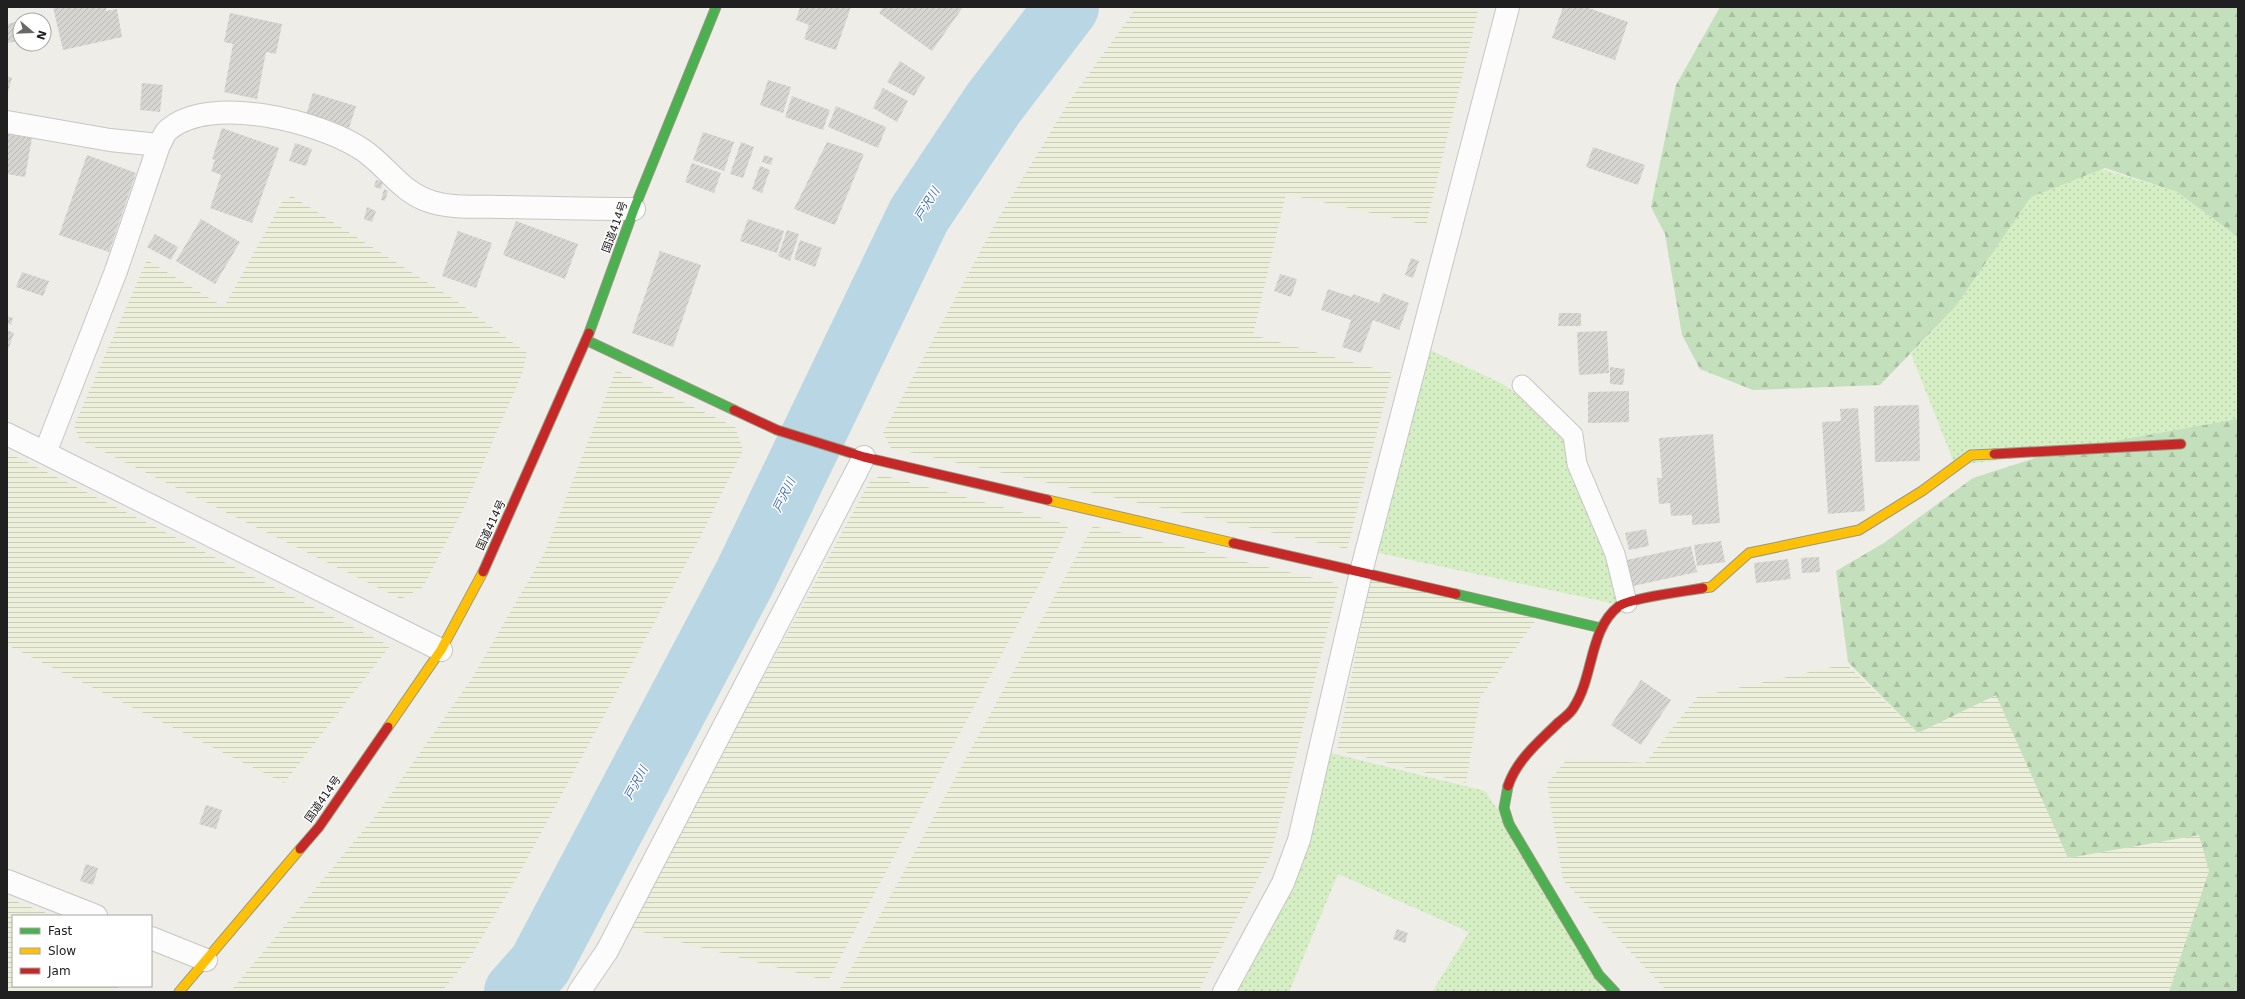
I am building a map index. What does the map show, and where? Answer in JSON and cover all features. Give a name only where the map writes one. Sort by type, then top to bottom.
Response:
[{"type":"main road","name":"国道414号","points":[[179,992],[319,826],[441,650],[493,552],[586,340],[634,209],[716,7]]},
{"type":"main road","points":[[586,340],[777,430],[864,457],[1601,628]]},
{"type":"main road","points":[[1615,992],[1599,975],[1508,824],[1504,808],[1505,796],[1518,766],[1526,754],[1574,708],[1583,689],[1601,628],[1611,614],[1620,605],[1711,587],[1725,576],[1743,556],[1749,553],[1859,530],[1922,491],[1955,465],[1971,455],[2181,444]]},
{"type":"street","points":[[1224,992],[1283,883],[1299,840],[1361,572],[1508,7]]},
{"type":"street","points":[[45,453],[116,271],[159,145],[168,130],[193,118],[208,113],[226,112],[261,114],[327,132],[347,140],[364,151],[410,194],[433,202],[465,206],[634,209]]},
{"type":"street","points":[[7,122],[110,140],[159,145]]},
{"type":"street","points":[[7,434],[441,650]]},
{"type":"street","points":[[579,992],[607,951],[864,457]]},
{"type":"street","points":[[7,881],[93,915]]},
{"type":"street","points":[[152,938],[206,960]]},
{"type":"lane","points":[[1522,385],[1572,435],[1577,464],[1615,554],[1627,603]]},
{"type":"green space","points":[[1137,7],[1479,7],[1426,225],[1286,194],[1253,335],[1392,373],[1347,549],[891,448],[883,433],[996,222],[1070,100]]},
{"type":"green space","points":[[1720,7],[2238,7],[2238,237],[2177,192],[2105,168],[2031,197],[1956,306],[1880,385],[1753,390],[1700,369],[1682,335],[1665,234],[1651,207],[1676,85]]},
{"type":"green space","points":[[2082,163],[2177,192],[2238,237],[2238,421],[2115,448],[1955,465],[1911,354],[1956,306],[2031,197]]},
{"type":"green space","points":[[292,196],[455,300],[527,353],[522,374],[464,508],[423,587],[401,599],[80,440],[74,426],[147,260],[224,307],[282,202]]},
{"type":"green space","points":[[1419,345],[1501,383],[1571,432],[1574,455],[1620,605],[1374,552]]},
{"type":"green space","points":[[616,370],[735,427],[743,450],[703,532],[519,874],[471,956],[441,992],[230,992],[380,810],[472,678],[545,552]]},
{"type":"green space","points":[[2238,419],[2238,992],[2169,992],[2209,871],[2199,835],[2068,858],[1996,695],[1918,733],[1848,662],[1836,571],[1884,543],[1973,478],[2057,451]]},
{"type":"green space","points":[[7,452],[390,646],[284,783],[7,645]]},
{"type":"green space","points":[[882,475],[1069,525],[1049,566],[828,981],[627,928],[870,481]]},
{"type":"green space","points":[[1093,526],[1339,584],[1271,854],[1198,992],[838,992]]},
{"type":"green space","points":[[1371,575],[1538,617],[1480,698],[1466,783],[1337,750]]},
{"type":"green space","points":[[1846,664],[1918,733],[1996,695],[2068,858],[2199,835],[2209,871],[2169,992],[1668,992],[1563,880],[1547,784],[1567,759],[1645,763],[1697,697]]},
{"type":"green space","points":[[1331,753],[1485,791],[1529,856],[1604,992],[1432,992],[1469,932],[1338,874],[1289,992],[1226,992],[1300,865]]},
{"type":"green space","points":[[7,898],[51,915],[12,915],[12,987],[118,987],[114,992],[7,992]]},
{"type":"building","points":[[53,7],[106,7],[106,11],[117,9],[122,37],[63,50]]},
{"type":"building","points":[[800,7],[851,7],[836,50],[804,39],[809,25],[796,20]]},
{"type":"building","points":[[883,7],[963,7],[932,51],[879,13]]},
{"type":"building","points":[[1563,7],[1586,7],[1628,22],[1615,60],[1552,38]]},
{"type":"building","points":[[230,13],[282,24],[276,54],[266,52],[257,99],[224,92],[233,44],[224,42]]},
{"type":"building","points":[[12,23],[12,42],[7,43],[7,24]]},
{"type":"building","points":[[900,61],[925,77],[914,96],[887,82]]},
{"type":"building","points":[[7,76],[12,78],[7,96]]},
{"type":"building","points":[[768,80],[791,87],[783,113],[760,105]]},
{"type":"building","points":[[142,83],[163,85],[160,112],[140,110]]},
{"type":"building","points":[[883,88],[908,101],[897,122],[873,108]]},
{"type":"building","points":[[313,93],[356,106],[349,128],[306,115]]},
{"type":"building","points":[[792,96],[830,110],[823,130],[785,117]]},
{"type":"building","points":[[836,106],[886,127],[878,148],[828,127]]},
{"type":"building","points":[[222,128],[279,148],[252,223],[210,208],[221,175],[211,171],[215,160],[212,159]]},
{"type":"building","points":[[703,132],[734,142],[724,171],[693,160]]},
{"type":"building","points":[[7,134],[32,138],[25,177],[7,174]]},
{"type":"building","points":[[741,142],[754,147],[743,178],[730,174]]},
{"type":"building","points":[[827,142],[864,154],[835,225],[794,209]]},
{"type":"building","points":[[295,143],[312,149],[306,166],[289,161]]},
{"type":"building","points":[[1593,147],[1645,165],[1638,185],[1586,167]]},
{"type":"building","points":[[87,155],[136,173],[109,252],[59,235]]},
{"type":"building","points":[[764,155],[773,158],[771,165],[762,162]]},
{"type":"building","points":[[692,163],[721,173],[714,193],[685,182]]},
{"type":"building","points":[[760,166],[770,170],[762,193],[752,189]]},
{"type":"building","points":[[376,180],[383,182],[381,189],[374,187]]},
{"type":"building","points":[[384,189],[388,191],[385,201],[381,200]]},
{"type":"building","points":[[367,207],[376,211],[372,222],[364,219]]},
{"type":"building","points":[[201,219],[240,242],[215,284],[176,261]]},
{"type":"building","points":[[748,219],[784,231],[777,253],[740,241]]},
{"type":"building","points":[[516,221],[578,244],[565,279],[503,255]]},
{"type":"building","points":[[787,230],[799,234],[790,261],[778,256]]},
{"type":"building","points":[[458,231],[492,243],[476,288],[442,276]]},
{"type":"building","points":[[155,234],[178,247],[171,260],[147,247]]},
{"type":"building","points":[[800,240],[822,248],[815,267],[794,259]]},
{"type":"building","points":[[660,251],[701,265],[673,347],[632,333]]},
{"type":"building","points":[[1411,258],[1419,261],[1413,278],[1405,275]]},
{"type":"building","points":[[22,272],[49,281],[43,296],[16,287]]},
{"type":"building","points":[[1280,274],[1297,279],[1291,297],[1274,291]]},
{"type":"building","points":[[1328,289],[1352,297],[1353,294],[1379,303],[1383,293],[1409,303],[1399,330],[1373,320],[1361,353],[1342,347],[1351,320],[1321,310]]},
{"type":"building","points":[[1559,313],[1581,313],[1581,326],[1558,326]]},
{"type":"building","points":[[7,316],[13,318],[11,325],[7,323]]},
{"type":"building","points":[[7,330],[14,333],[7,353]]},
{"type":"building","points":[[1607,331],[1609,373],[1579,375],[1577,332]]},
{"type":"building","points":[[1610,367],[1625,369],[1623,385],[1610,384]]},
{"type":"building","points":[[1629,391],[1629,422],[1588,423],[1588,392]]},
{"type":"building","points":[[1919,405],[1920,461],[1875,462],[1874,406]]},
{"type":"building","points":[[1858,408],[1865,511],[1828,514],[1822,422],[1841,421],[1840,409]]},
{"type":"building","points":[[1713,434],[1720,523],[1692,525],[1692,515],[1671,516],[1670,503],[1659,504],[1657,478],[1662,478],[1659,438]]},
{"type":"building","points":[[1646,529],[1649,546],[1629,550],[1625,533]]},
{"type":"building","points":[[1721,541],[1725,562],[1697,566],[1694,545]]},
{"type":"building","points":[[1691,546],[1697,572],[1633,586],[1627,560]]},
{"type":"building","points":[[1819,557],[1820,572],[1802,573],[1801,558]]},
{"type":"building","points":[[1788,559],[1791,579],[1756,583],[1754,563]]},
{"type":"building","points":[[1641,680],[1671,700],[1641,745],[1611,725]]},
{"type":"building","points":[[206,805],[222,810],[216,829],[199,824]]},
{"type":"building","points":[[86,864],[98,868],[93,885],[80,881]]},
{"type":"building","points":[[1397,929],[1408,933],[1405,943],[1393,939]]},
{"type":"waterway","name":"戸沢川","points":[[516,992],[540,965],[745,577],[919,215],[993,104],[1067,7]]},
{"type":"traffic: fast","points":[[589,333],[634,209],[716,7]]},
{"type":"traffic: fast","points":[[586,340],[734,410]]},
{"type":"traffic: fast","points":[[1456,594],[1601,628]]},
{"type":"traffic: fast","points":[[1508,786],[1504,808],[1509,824],[1599,975],[1615,992]]},
{"type":"traffic: slow","points":[[1703,588],[1711,587],[1749,553],[1859,530],[1922,491],[1971,455],[1994,454]]},
{"type":"traffic: slow","points":[[1048,500],[1233,543]]},
{"type":"traffic: slow","points":[[388,727],[441,650],[483,572]]},
{"type":"traffic: slow","points":[[179,992],[300,849]]},
{"type":"traffic: jam","points":[[483,572],[589,333]]},
{"type":"traffic: jam","points":[[734,410],[777,430],[864,457],[1048,500]]},
{"type":"traffic: jam","points":[[1994,454],[2181,444]]},
{"type":"traffic: jam","points":[[1233,543],[1456,594]]},
{"type":"traffic: jam","points":[[1508,786],[1512,776],[1523,759],[1537,743],[1573,709],[1585,681],[1602,627],[1609,616],[1619,606],[1635,600],[1703,588]]},
{"type":"traffic: jam","points":[[300,849],[319,827],[388,727]]}]
